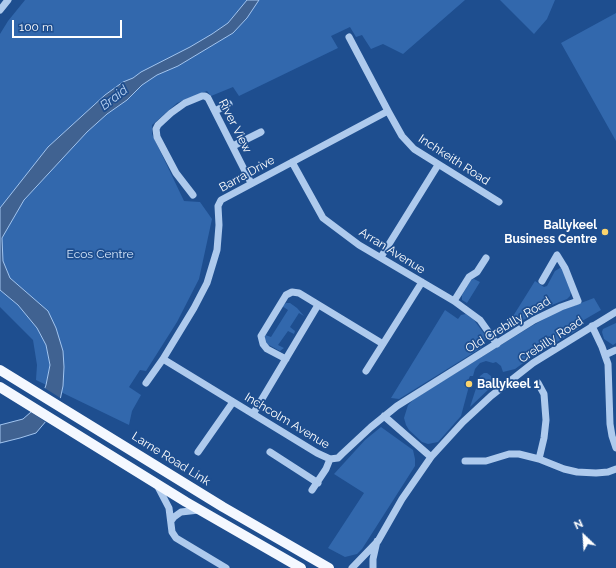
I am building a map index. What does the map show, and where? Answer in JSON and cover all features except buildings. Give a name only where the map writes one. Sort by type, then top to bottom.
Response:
[{"type":"main road","name":"Larne Road Link","points":[[0,370],[223,507],[329,568]]},
{"type":"main road","points":[[0,387],[155,483],[301,568]]},
{"type":"street","points":[[0,10],[8,0]]},
{"type":"street","points":[[349,37],[388,111]]},
{"type":"street","name":"River View","points":[[193,194],[176,173],[157,137],[156,129],[158,125],[171,113],[185,103],[199,97],[207,97],[251,183]]},
{"type":"street","points":[[215,111],[229,104]]},
{"type":"street","name":"Barra Drive","points":[[146,383],[163,360],[194,308],[209,276],[217,250],[218,203],[223,197],[388,111]]},
{"type":"street","name":"Inchkeith Road","points":[[388,111],[408,144],[438,165],[499,202]]},
{"type":"street","points":[[233,146],[261,132]]},
{"type":"street","name":"Arran Avenue","points":[[292,162],[323,218],[359,245],[454,301],[480,320],[497,344]]},
{"type":"street","points":[[381,257],[438,165]]},
{"type":"street","name":"Old Crebilly Road","points":[[384,416],[436,381],[534,320],[578,300],[565,268],[557,255],[542,281]]},
{"type":"street","points":[[454,301],[469,277],[477,272],[486,258]]},
{"type":"street","points":[[366,371],[422,282]]},
{"type":"street","points":[[286,359],[267,349],[261,338],[262,332],[286,295],[295,292],[383,344]]},
{"type":"street","points":[[253,414],[318,305]]},
{"type":"street","name":"Crebilly Road","points":[[352,568],[378,540],[402,498],[431,457],[463,422],[506,384],[533,363],[616,312]]},
{"type":"street","points":[[592,326],[606,355],[613,391],[610,424],[616,448]]},
{"type":"street","points":[[606,355],[616,350]]},
{"type":"street","name":"Inchcolm Avenue","points":[[163,360],[317,453],[330,459]]},
{"type":"street","points":[[538,384],[544,394],[546,420],[544,438],[538,459]]},
{"type":"street","name":"Inchcolm Avenue","points":[[198,452],[233,402]]},
{"type":"street","points":[[312,490],[318,483],[330,459],[338,458],[371,426],[384,416],[431,457]]},
{"type":"street","points":[[270,452],[318,483]]},
{"type":"street","points":[[465,461],[486,461],[513,454],[521,454],[577,472],[596,473],[616,469]]},
{"type":"street","points":[[155,483],[166,500],[169,508],[172,532],[177,540],[226,568]]},
{"type":"street","points":[[171,521],[174,516],[181,512],[200,510]]},
{"type":"street","name":"Crebilly Road","points":[[373,568],[373,559],[378,540]]},
{"type":"green space","name":"Ecos Centre","points":[[25,0],[465,0],[403,54],[383,44],[371,49],[362,35],[356,37],[350,27],[331,36],[338,48],[239,96],[233,87],[211,96],[207,91],[177,103],[152,125],[152,134],[184,201],[200,202],[212,219],[199,279],[177,322],[146,371],[140,370],[129,387],[141,395],[132,411],[129,425],[36,380],[37,365],[33,340],[0,307],[0,34],[8,21]]},
{"type":"green space","points":[[500,0],[555,0],[547,19],[534,34]]},
{"type":"green space","points":[[616,13],[616,141],[561,43]]},
{"type":"green space","points":[[562,268],[571,291],[570,296],[567,299],[542,309],[520,322],[515,323],[510,321],[535,281],[544,287],[547,286],[555,271]]},
{"type":"green space","points":[[474,279],[480,282],[467,303],[462,300],[462,295],[471,280]]},
{"type":"green space","points":[[594,298],[601,310],[577,324],[579,329],[533,356],[515,369],[503,372],[501,366],[496,362],[493,363],[486,361],[480,363],[475,369],[473,376],[470,376],[466,385],[469,386],[461,416],[438,442],[428,444],[422,442],[409,430],[404,418],[408,405],[414,399],[530,327],[555,313]]},
{"type":"green space","points":[[286,303],[290,303],[297,308],[304,316],[299,313],[290,327],[295,331],[294,334],[288,331],[278,345],[284,348],[280,351],[267,344],[265,341],[265,335],[271,337],[288,310],[282,306]]},
{"type":"green space","points":[[445,310],[458,319],[461,315],[466,314],[474,320],[485,335],[486,339],[484,344],[481,348],[399,399],[391,398]]},
{"type":"green space","points":[[616,323],[616,343],[613,345],[604,339],[602,332],[603,329]]},
{"type":"green space","points":[[484,373],[491,376],[492,380],[490,388],[470,407],[480,376]]},
{"type":"green space","points":[[381,427],[413,450],[415,466],[362,549],[357,554],[345,557],[328,548],[364,493],[334,474],[365,440]]},
{"type":"water","name":"Braid","points":[[247,0],[259,0],[247,18],[233,33],[178,66],[157,75],[142,85],[127,100],[107,114],[87,132],[24,200],[2,238],[3,261],[10,278],[48,311],[56,328],[63,351],[64,367],[63,386],[60,400],[52,414],[36,433],[0,443],[0,425],[23,419],[31,412],[41,398],[46,385],[50,365],[46,345],[37,328],[18,305],[0,290],[0,208],[48,147],[105,95],[123,82],[133,78],[141,72],[212,34],[228,23]]},
{"type":"pier","points":[[43,387],[62,399],[54,415],[47,423],[29,411],[39,397]]},
{"type":"place","name":"Ballykeel Business Centre","points":[[605,232]]},
{"type":"place","name":"Ballykeel 1","points":[[469,384]]}]
